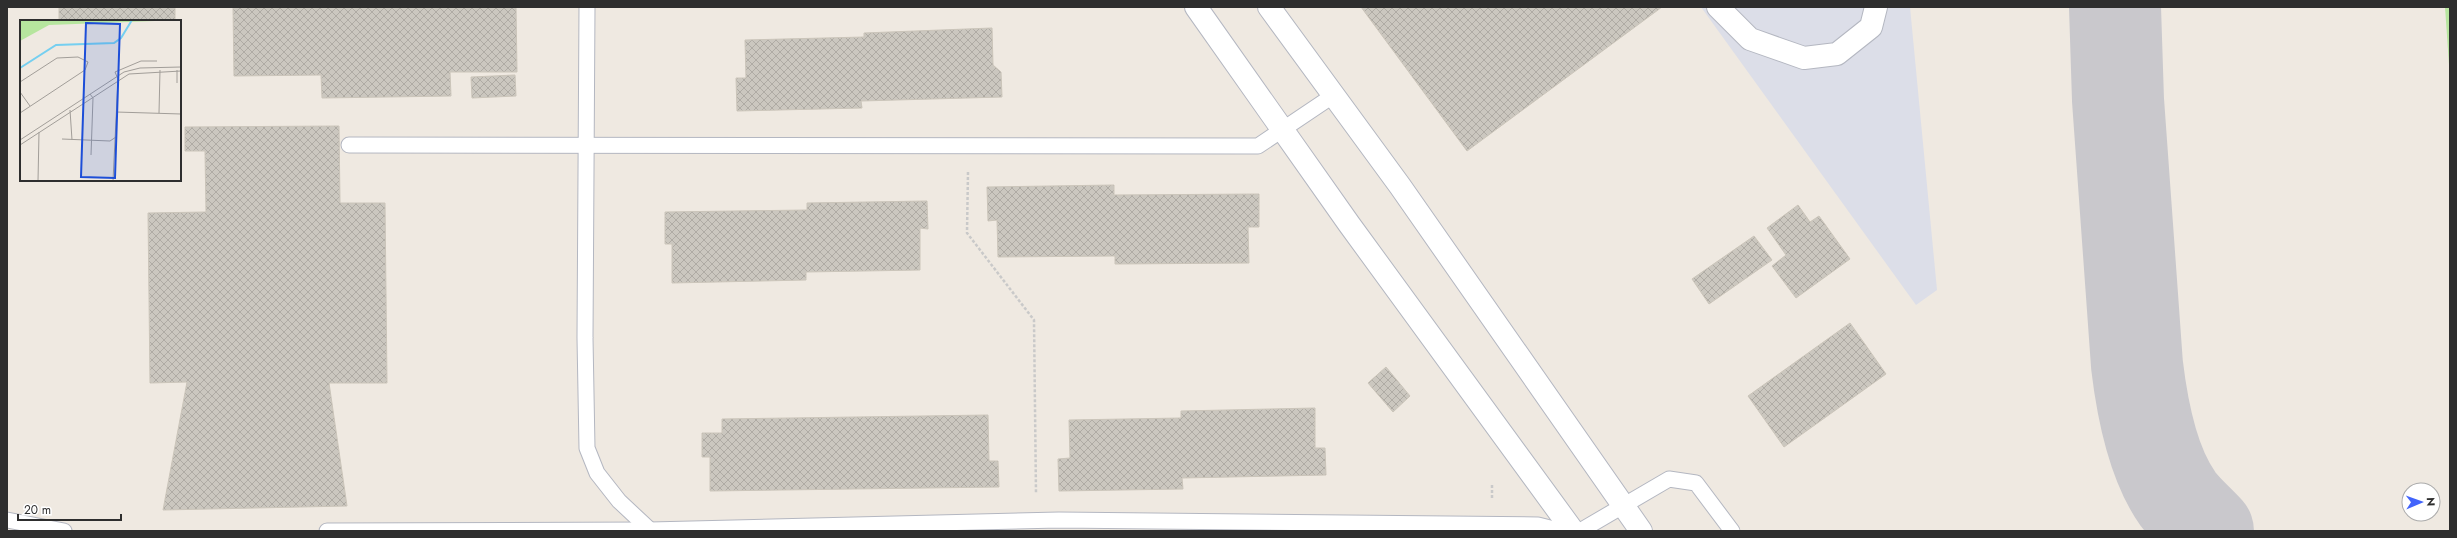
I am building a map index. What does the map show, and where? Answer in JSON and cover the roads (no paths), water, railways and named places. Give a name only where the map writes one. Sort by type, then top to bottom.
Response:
[{"type":"street","points":[[1196,7],[1284,129],[1354,230],[1573,531]]},
{"type":"street","points":[[1269,7],[1400,186],[1641,531]]},
{"type":"street","points":[[1718,7],[1750,39],[1804,58],[1837,54],[1871,27],[1876,7]]},
{"type":"lane","points":[[587,7],[585,338],[587,448],[597,473],[620,501],[650,530]]},
{"type":"lane","points":[[349,145],[587,144],[1258,146],[1334,95]]},
{"type":"lane","points":[[1580,531],[1624,507],[1668,479],[1696,483],[1732,531]]},
{"type":"lane","points":[[7,520],[64,531]]},
{"type":"lane","points":[[327,531],[650,530],[1036,521],[1059,526],[1538,526],[1562,531]]}]
